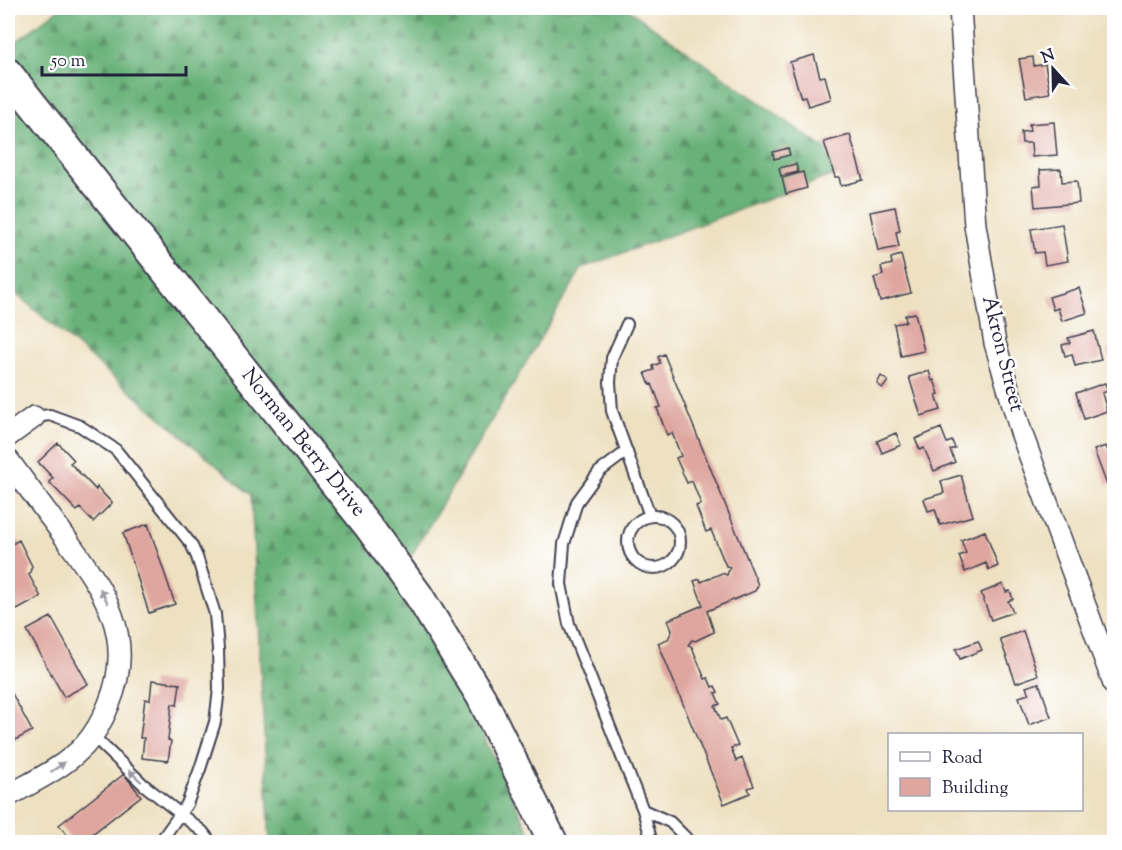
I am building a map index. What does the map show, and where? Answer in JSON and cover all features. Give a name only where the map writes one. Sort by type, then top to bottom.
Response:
[{"type":"main road","name":"Norman Berry Drive","points":[[8,73],[368,525],[419,596],[481,697],[553,843]]},
{"type":"street","name":"Akron Street","points":[[960,8],[975,225],[995,343],[1022,432],[1114,684]]},
{"type":"street","points":[[8,436],[34,417]]},
{"type":"street","points":[[8,460],[93,576],[111,609],[118,636],[119,666],[115,691],[102,721],[84,746],[60,767],[8,796]]},
{"type":"lane","points":[[627,324],[612,358],[610,382],[612,411],[650,516]]},
{"type":"lane","points":[[34,417],[50,415],[80,426],[116,450],[191,544],[215,614],[219,689],[215,722],[187,804],[160,843]]},
{"type":"lane","points":[[627,451],[599,472],[577,502],[564,544],[561,584],[569,624],[643,810],[651,838],[655,843]]},
{"type":"lane","points":[[650,516],[660,516],[669,521],[676,528],[680,538],[680,549],[675,558],[668,565],[658,569],[638,564],[630,556],[627,546],[632,526],[650,516]]},
{"type":"lane","points":[[92,735],[144,785],[203,832],[211,843]]},
{"type":"lane","points":[[643,810],[669,822],[690,843]]},
{"type":"green space","points":[[60,8],[626,8],[852,168],[582,268],[404,568],[534,842],[270,842],[251,495],[8,287],[8,48]]},
{"type":"building","points":[[814,55],[820,77],[825,76],[831,99],[808,106],[805,97],[801,98],[790,62]]},
{"type":"building","points":[[1033,57],[1034,66],[1045,64],[1050,93],[1026,97],[1019,59]]},
{"type":"building","points":[[1054,122],[1057,155],[1032,157],[1031,143],[1022,143],[1021,132],[1030,131],[1029,124]]},
{"type":"building","points":[[850,135],[863,180],[841,186],[839,177],[835,177],[824,142]]},
{"type":"building","points":[[788,148],[790,155],[774,159],[773,152]]},
{"type":"building","points":[[796,164],[798,172],[781,176],[779,168]]},
{"type":"building","points":[[1061,169],[1062,182],[1077,181],[1079,203],[1035,207],[1033,186],[1041,185],[1040,170]]},
{"type":"building","points":[[803,172],[807,188],[786,194],[782,178]]},
{"type":"building","points":[[895,207],[900,231],[896,232],[899,247],[878,251],[870,212]]},
{"type":"building","points":[[1062,224],[1068,261],[1045,265],[1043,252],[1035,253],[1031,229]]},
{"type":"building","points":[[901,255],[911,293],[880,301],[874,278],[883,275],[881,267],[892,264],[891,258]]},
{"type":"building","points":[[1079,288],[1087,313],[1062,321],[1058,308],[1053,310],[1049,297]]},
{"type":"building","points":[[915,313],[924,351],[901,356],[894,324],[906,322],[905,315]]},
{"type":"building","points":[[1094,331],[1101,360],[1075,366],[1072,354],[1065,356],[1062,345],[1070,343],[1068,338]]},
{"type":"building","points":[[1114,348],[1114,357],[1110,358],[1107,350]]},
{"type":"building","points":[[664,354],[758,585],[755,591],[707,611],[714,632],[695,641],[692,640],[688,645],[692,647],[705,679],[708,678],[712,687],[715,686],[718,692],[715,693],[720,704],[715,706],[721,720],[726,718],[738,746],[731,748],[736,761],[742,758],[754,786],[748,788],[750,793],[724,804],[658,643],[668,639],[672,631],[668,620],[703,605],[694,581],[700,579],[701,582],[722,573],[727,575],[730,567],[726,566],[711,530],[706,532],[696,506],[701,504],[692,481],[687,483],[676,458],[681,456],[672,433],[667,435],[657,408],[661,407],[645,373],[654,370],[653,366],[660,363],[658,357]]},
{"type":"building","points":[[929,371],[939,394],[936,395],[941,410],[921,416],[909,377]]},
{"type":"building","points":[[881,376],[888,381],[883,388],[877,384]]},
{"type":"building","points":[[1105,383],[1108,391],[1102,393],[1107,411],[1084,419],[1076,393]]},
{"type":"building","points":[[941,428],[947,443],[952,441],[955,448],[950,450],[955,462],[934,471],[924,448],[920,450],[915,439]]},
{"type":"building","points":[[896,433],[901,445],[882,453],[877,441]]},
{"type":"building","points":[[58,443],[74,460],[70,463],[112,503],[93,522],[80,508],[77,511],[49,482],[53,478],[38,462]]},
{"type":"building","points":[[1106,446],[1109,453],[1114,451],[1114,482],[1107,485],[1094,450]]},
{"type":"building","points":[[961,475],[973,516],[940,525],[935,509],[928,511],[924,499],[944,493],[941,481]]},
{"type":"building","points":[[148,524],[175,604],[149,613],[123,533]]},
{"type":"building","points":[[985,531],[998,566],[989,570],[986,563],[965,572],[959,556],[966,553],[961,540]]},
{"type":"building","points":[[8,535],[12,544],[19,540],[32,566],[29,575],[41,597],[17,610],[8,592]]},
{"type":"building","points":[[1003,584],[1006,592],[1010,591],[1013,599],[1008,601],[1013,612],[991,620],[981,593]]},
{"type":"building","points":[[51,617],[88,684],[64,697],[27,630]]},
{"type":"building","points":[[1023,631],[1038,675],[1016,683],[1000,639]]},
{"type":"building","points":[[978,641],[982,650],[960,659],[956,649]]},
{"type":"building","points":[[152,680],[180,684],[177,705],[172,704],[168,761],[142,758],[144,738],[140,738],[145,699],[150,700]]},
{"type":"building","points":[[1039,683],[1051,717],[1029,725],[1019,697],[1029,694],[1026,687]]},
{"type":"building","points":[[8,686],[32,731],[8,744]]},
{"type":"building","points":[[124,774],[141,796],[82,842],[73,842],[59,825]]}]
